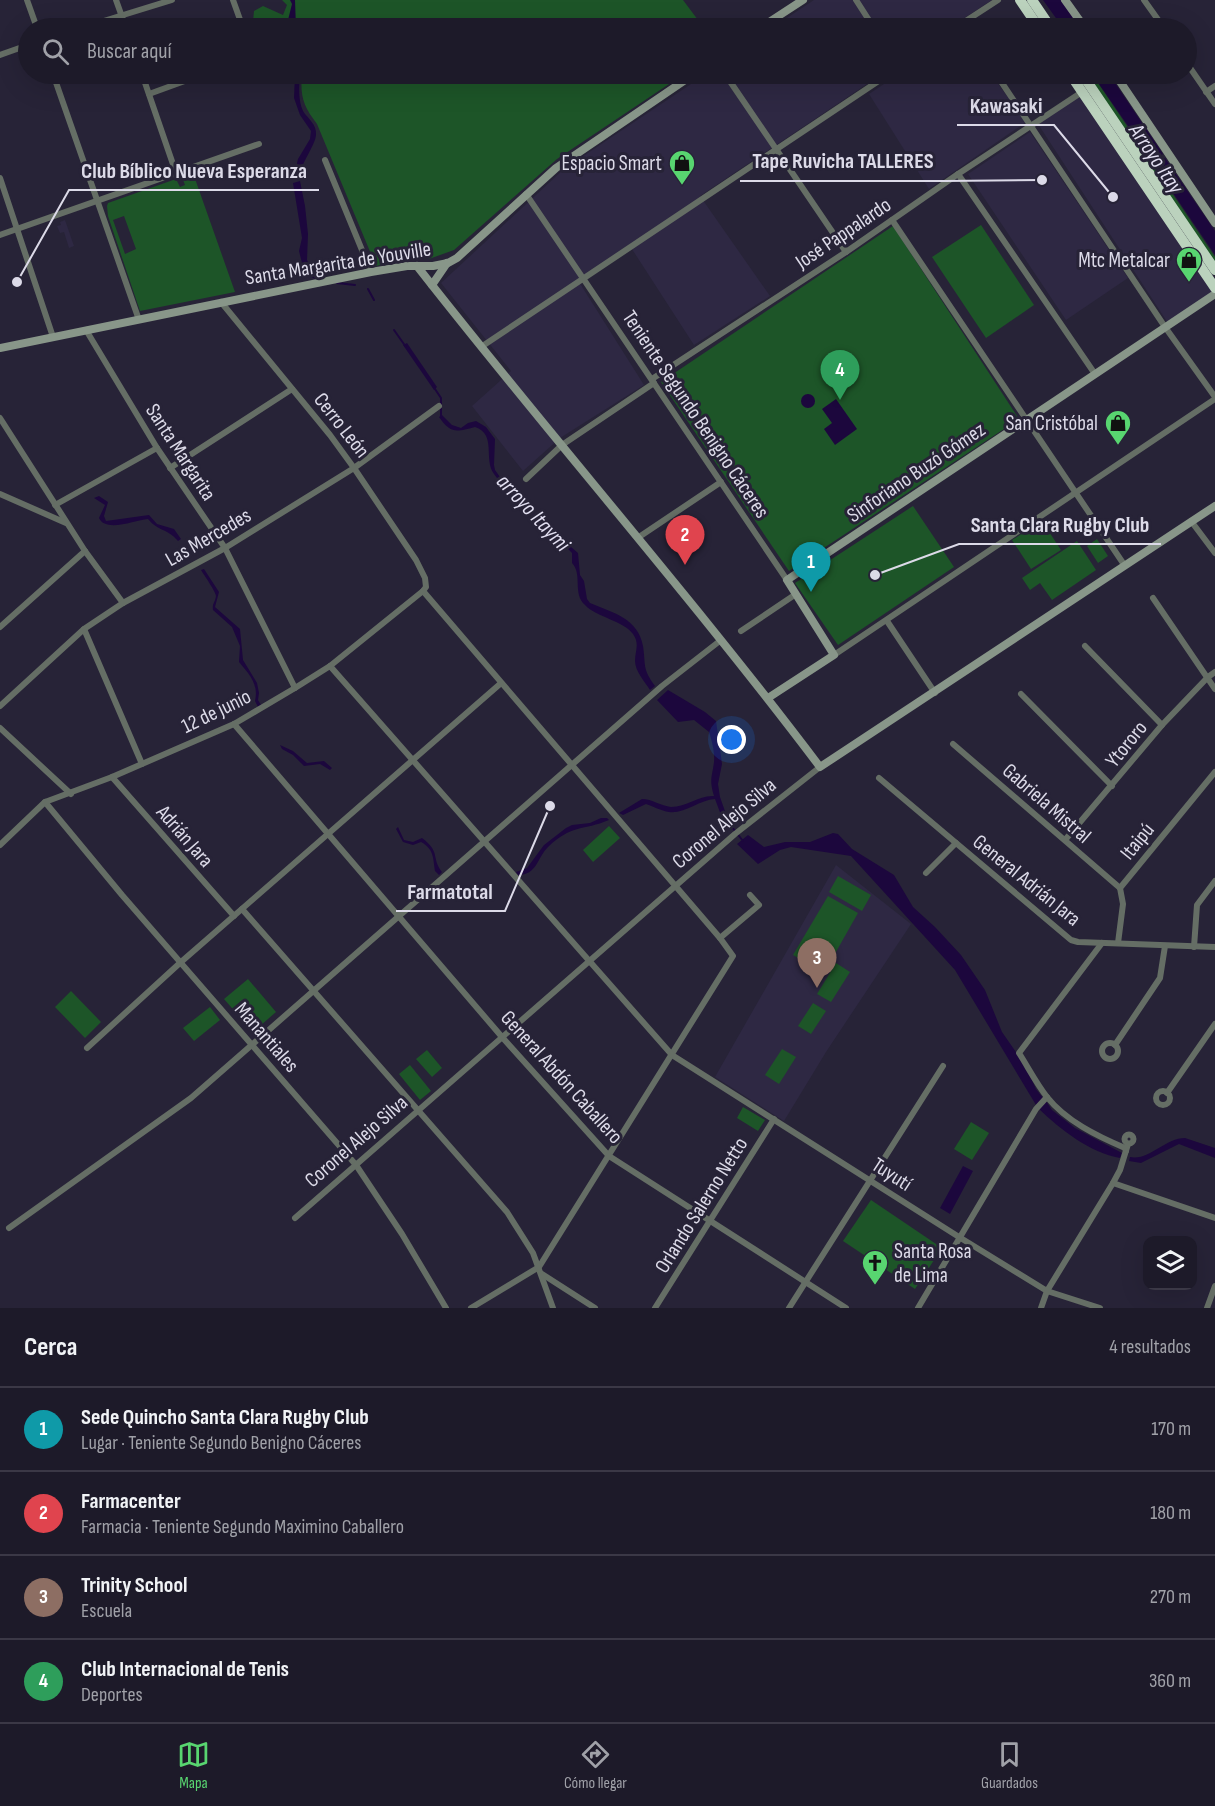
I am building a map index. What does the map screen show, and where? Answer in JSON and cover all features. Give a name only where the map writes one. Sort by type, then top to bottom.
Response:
[{"type":"highway","points":[[1020,0],[1032,18]]},
{"type":"highway","points":[[1032,0],[1044,18]]},
{"type":"highway","points":[[1077,84],[1215,288]]},
{"type":"highway","points":[[1089,84],[1215,270]]},
{"type":"main road","points":[[775,18],[803,0]]},
{"type":"main road","points":[[1065,0],[1077,18]]},
{"type":"main road","name":"Santa Margarita de Youville","points":[[0,348],[371,272],[448,263],[457,258],[556,168],[679,84]]},
{"type":"main road","points":[[1122,84],[1215,223]]},
{"type":"main road","points":[[432,285],[448,263]]},
{"type":"main road","points":[[417,266],[481,347],[639,537],[768,698],[820,768]]},
{"type":"main road","name":"Sinforiano Buzó Gómez","points":[[787,579],[1215,294]]},
{"type":"main road","name":"Coronel Alejo Silva","points":[[820,768],[1215,506]]},
{"type":"main road","name":"Teniente Segundo Benigno Cáceres","points":[[787,579],[834,655]]},
{"type":"main road","points":[[768,698],[834,655]]},
{"type":"street","points":[[27,0],[33,18]]},
{"type":"street","points":[[116,0],[122,17]]},
{"type":"street","points":[[118,18],[172,0]]},
{"type":"street","points":[[233,0],[239,18]]},
{"type":"street","points":[[856,0],[868,18]]},
{"type":"street","points":[[974,18],[998,0]]},
{"type":"street","points":[[1144,0],[1157,18]]},
{"type":"street","points":[[0,55],[18,49]]},
{"type":"street","points":[[1197,78],[1215,104]]},
{"type":"street","points":[[56,84],[139,320]]},
{"type":"street","points":[[146,84],[176,173]]},
{"type":"street","points":[[149,94],[176,84]]},
{"type":"street","points":[[732,84],[846,252]]},
{"type":"street","points":[[481,347],[874,84]]},
{"type":"street","points":[[834,655],[1076,494],[1215,398],[1003,84]]},
{"type":"street","points":[[1206,92],[1215,86]]},
{"type":"street","name":"José Pappalardo","points":[[526,479],[562,445],[653,381],[1082,92]]},
{"type":"street","points":[[0,235],[259,144]]},
{"type":"street","points":[[325,160],[371,272]]},
{"type":"street","points":[[958,174],[1095,374]]},
{"type":"street","points":[[0,178],[53,337]]},
{"type":"street","name":"Teniente Segundo Benigno Cáceres","points":[[526,195],[787,579]]},
{"type":"street","points":[[892,220],[1125,566]]},
{"type":"street","name":"Cerro León","points":[[221,301],[354,468],[416,560],[425,578],[426,587],[423,591]]},
{"type":"street","name":"Santa Margarita","points":[[86,330],[156,448],[225,548],[295,688]]},
{"type":"street","points":[[170,468],[292,389]]},
{"type":"street","name":"Las Mercedes","points":[[0,706],[84,629],[123,603],[225,548],[354,468],[440,406]]},
{"type":"street","points":[[0,418],[66,523],[123,603]]},
{"type":"street","points":[[55,505],[156,448]]},
{"type":"street","points":[[639,537],[721,482]]},
{"type":"street","points":[[0,494],[66,523]]},
{"type":"street","points":[[1191,521],[1215,554]]},
{"type":"street","points":[[0,627],[85,551]]},
{"type":"street","points":[[423,591],[733,956],[540,1270],[471,1308]]},
{"type":"street","name":"12 de junio","points":[[0,845],[45,802],[112,777],[234,724],[295,688],[330,666],[423,591]]},
{"type":"street","points":[[741,631],[796,594]]},
{"type":"street","points":[[1153,598],[1215,689]]},
{"type":"street","points":[[887,621],[935,693]]},
{"type":"street","points":[[84,629],[142,764]]},
{"type":"street","points":[[9,1228],[190,1098],[662,686],[721,640]]},
{"type":"street","points":[[1085,646],[1162,726]]},
{"type":"street","name":"Tuyutí","points":[[330,666],[672,1054],[959,1238],[1047,1291],[1100,1308]]},
{"type":"street","name":"Ytororo","points":[[1065,840],[1162,726],[1215,672]]},
{"type":"street","points":[[87,1048],[181,962],[500,684]]},
{"type":"street","points":[[1021,694],[1112,786]]},
{"type":"street","name":"General Abdón Caballero","points":[[234,724],[502,1037],[609,1156],[846,1308]]},
{"type":"street","points":[[0,728],[70,794]]},
{"type":"street","name":"Gabriela Mistral","points":[[953,744],[1120,888]]},
{"type":"street","name":"Coronel Alejo Silva","points":[[295,1218],[735,834],[820,768]]},
{"type":"street","name":"Itaipú","points":[[1118,943],[1123,904],[1120,888],[1215,772]]},
{"type":"street","name":"Adrián Jara","points":[[112,777],[234,916]]},
{"type":"street","name":"General Adrián Jara","points":[[879,778],[1063,935],[1078,942],[1215,947]]},
{"type":"street","name":"Manantiales","points":[[45,802],[122,895],[356,1165],[402,1234],[446,1308]]},
{"type":"street","points":[[926,873],[956,843]]},
{"type":"street","points":[[1194,946],[1197,905],[1215,881]]},
{"type":"street","points":[[720,939],[759,905],[750,895]]},
{"type":"street","points":[[242,909],[507,1212],[533,1253],[553,1308]]},
{"type":"street","points":[[1041,1308],[1047,1291],[1113,1183],[1127,1147],[1089,1131],[1058,1109],[1046,1097],[1019,1053],[1102,942]]},
{"type":"street","points":[[1115,1045],[1161,978],[1166,946]]},
{"type":"street","points":[[1167,1093],[1215,1024]]},
{"type":"street","points":[[789,1308],[943,1066]]},
{"type":"street","points":[[918,1308],[1036,1109],[1046,1097]]},
{"type":"street","name":"Orlando Salerno Netto","points":[[655,1308],[774,1119]]},
{"type":"street","points":[[1113,1183],[1215,1218]]},
{"type":"street","points":[[540,1270],[595,1308]]},
{"type":"street","points":[[1208,1308],[1215,1286]]},
{"type":"shaded area","points":[[814,0],[992,0],[964,18],[787,18]]},
{"type":"shaded area","points":[[691,84],[867,84],[700,196],[770,296],[694,345],[630,246],[579,282],[644,385],[560,438],[523,471],[472,406],[511,371],[441,283],[564,169]]},
{"type":"shaded area","points":[[884,84],[998,84],[1026,122],[929,189],[869,94]]},
{"type":"shaded area","points":[[1080,96],[1213,292],[1168,323],[1038,124]]},
{"type":"shaded area","points":[[1030,132],[1128,278],[1066,320],[968,174]]},
{"type":"shaded area","points":[[65,220],[74,246],[69,248],[64,232],[60,233],[57,226]]},
{"type":"shaded area","points":[[836,865],[911,924],[826,1052],[784,1121],[715,1077]]},
{"type":"green space","points":[[282,0],[683,0],[696,18],[253,18],[254,11],[263,6],[283,15],[287,5]]},
{"type":"green space","points":[[302,84],[669,84],[557,159],[454,250],[429,259],[404,258],[376,266],[317,124],[308,112]]},
{"type":"green space","points":[[1093,84],[1099,84],[1215,257],[1215,264]]},
{"type":"green space","points":[[193,173],[235,292],[140,311],[108,216],[107,206],[108,203],[176,179],[180,187],[185,185],[182,177]],"holes":[[[124,216],[136,249],[125,254],[113,220]]]},
{"type":"green space","points":[[981,225],[1034,305],[986,338],[932,257]]},
{"type":"green space","points":[[893,226],[1019,419],[789,571],[661,382]]},
{"type":"green space","points":[[913,506],[954,567],[838,645],[795,583]]},
{"type":"green space","points":[[1042,521],[1061,550],[1031,569],[1012,540]]},
{"type":"green space","points":[[1097,539],[1108,556],[1098,563],[1087,546]]},
{"type":"green space","points":[[1077,541],[1096,570],[1052,600],[1040,583],[1030,590],[1022,578]]},
{"type":"green space","points":[[609,826],[620,838],[593,862],[583,850]]},
{"type":"green space","points":[[838,876],[871,895],[862,911],[829,892]]},
{"type":"green space","points":[[828,896],[858,913],[824,973],[793,955]]},
{"type":"green space","points":[[836,963],[850,972],[831,1002],[817,994]]},
{"type":"green space","points":[[248,979],[276,1012],[253,1032],[224,999]]},
{"type":"green space","points":[[71,991],[101,1022],[85,1038],[55,1007]]},
{"type":"green space","points":[[813,1003],[826,1011],[811,1034],[798,1026]]},
{"type":"green space","points":[[210,1007],[220,1020],[194,1041],[183,1028]]},
{"type":"green space","points":[[782,1049],[796,1057],[779,1084],[765,1075]]},
{"type":"green space","points":[[427,1050],[442,1068],[432,1077],[416,1059]]},
{"type":"green space","points":[[410,1065],[431,1091],[420,1100],[399,1074]]},
{"type":"green space","points":[[743,1107],[765,1120],[758,1131],[737,1118]]},
{"type":"green space","points":[[971,1122],[989,1133],[972,1160],[954,1149]]},
{"type":"green space","points":[[871,1200],[942,1248],[915,1289],[843,1241]]},
{"type":"water","points":[[290,0],[295,0],[296,18],[288,18],[292,4]]},
{"type":"water","points":[[1043,0],[1061,0],[1073,18],[1056,18]]},
{"type":"water","points":[[295,84],[299,84],[301,107],[314,125],[316,135],[298,179],[293,180],[298,159],[310,139],[311,131],[300,115],[294,98]]},
{"type":"water","name":"Arroyo Itay","points":[[1099,84],[1116,84],[1163,154],[1153,162]]},
{"type":"water","points":[[1165,158],[1215,231],[1215,255],[1154,165]]},
{"type":"water","points":[[300,181],[308,234],[307,260],[310,266],[306,269],[303,267],[299,251],[302,238],[293,183]]},
{"type":"water","points":[[407,343],[437,387],[434,390],[403,345]]},
{"type":"water","points":[[805,394],[811,394],[815,401],[811,408],[805,408],[801,404],[801,398]]},
{"type":"water","points":[[836,399],[857,429],[835,445],[824,429],[832,423],[822,409]]},
{"type":"water","points":[[442,415],[452,425],[461,428],[476,421],[486,427],[495,439],[495,470],[505,484],[543,523],[578,553],[580,575],[584,581],[587,599],[590,603],[623,618],[636,629],[643,646],[646,671],[655,686],[650,690],[635,665],[637,644],[633,634],[623,626],[596,613],[581,600],[577,573],[572,563],[572,553],[523,507],[494,474],[489,461],[486,435],[475,427],[458,431],[451,429],[439,417]]},
{"type":"water","points":[[99,496],[108,502],[104,516],[106,521],[149,515],[157,524],[174,529],[181,539],[178,541],[148,519],[108,525],[99,518],[105,505],[94,498]]},
{"type":"water","points":[[204,569],[219,592],[215,607],[240,629],[243,660],[257,683],[258,700],[261,705],[258,707],[255,701],[254,684],[239,662],[240,646],[232,627],[213,610],[216,596],[201,570]]},
{"type":"water","points":[[668,690],[716,721],[722,764],[718,784],[727,817],[736,825],[731,830],[721,815],[715,799],[675,812],[646,804],[623,815],[619,813],[642,799],[671,807],[714,796],[711,782],[714,755],[709,732],[694,720],[678,722],[657,700]]},
{"type":"water","points":[[280,745],[293,751],[307,763],[324,761],[332,768],[330,770],[320,764],[304,766]]},
{"type":"water","points":[[601,818],[609,820],[571,831],[548,847],[529,872],[518,875],[516,872],[527,868],[544,845],[566,828]]},
{"type":"water","points":[[398,827],[404,840],[413,842],[422,838],[432,847],[442,872],[439,875],[435,871],[432,854],[428,848],[421,842],[413,845],[403,842],[396,829]]},
{"type":"water","points":[[833,833],[838,834],[852,849],[894,875],[913,907],[961,955],[985,990],[1002,1032],[1025,1065],[1036,1089],[1043,1098],[1036,1105],[955,970],[851,856],[791,847],[780,850],[758,864],[737,844],[748,835],[764,847],[785,842],[810,842]]},
{"type":"water","points":[[1046,1101],[1052,1110],[1075,1128],[1122,1153],[1120,1158],[1087,1146],[1066,1132],[1039,1109]]},
{"type":"water","points":[[1185,1138],[1215,1148],[1215,1158],[1179,1144],[1141,1163],[1129,1161],[1130,1157],[1144,1156],[1171,1142]]},
{"type":"water","points":[[963,1166],[973,1171],[950,1214],[940,1208]]},
{"type":"waterway","name":"arroyo Itaymi","points":[[304,267],[308,274],[317,279]]},
{"type":"waterway","name":"arroyo Itaymi","points":[[337,283],[355,285]]},
{"type":"waterway","name":"arroyo Itaymi","points":[[368,289],[374,300]]},
{"type":"waterway","name":"arroyo Itaymi","points":[[394,330],[406,347]]},
{"type":"waterway","name":"arroyo Itaymi","points":[[433,386],[441,398],[441,417]]},
{"type":"waterway","name":"arroyo Itaymi","points":[[732,827],[743,841]]},
{"type":"place","name":"Tape Ruvicha TALLERES","points":[[1042,180]]},
{"type":"place","name":"Espacio Smart","points":[[682,186]]},
{"type":"place","name":"Kawasaki","points":[[1113,197]]},
{"type":"place","name":"Club Bíblico Nueva Esperanza","points":[[17,282]]},
{"type":"place","name":"Mtc Metalcar","points":[[1189,283]]},
{"type":"place","name":"Club Internacional de Tenis","points":[[840,400]]},
{"type":"place","name":"San Cristóbal","points":[[1118,446]]},
{"type":"place","name":"Farmacenter","points":[[685,565]]},
{"type":"place","name":"Santa Clara Rugby Club","points":[[875,575]]},
{"type":"place","name":"Sede Quincho Santa Clara Rugby Club","points":[[811,592]]},
{"type":"place","name":"Farmatotal","points":[[550,806]]},
{"type":"place","name":"Trinity School","points":[[817,988]]},
{"type":"place","name":"Santa Rosa de Lima","points":[[875,1286]]}]
